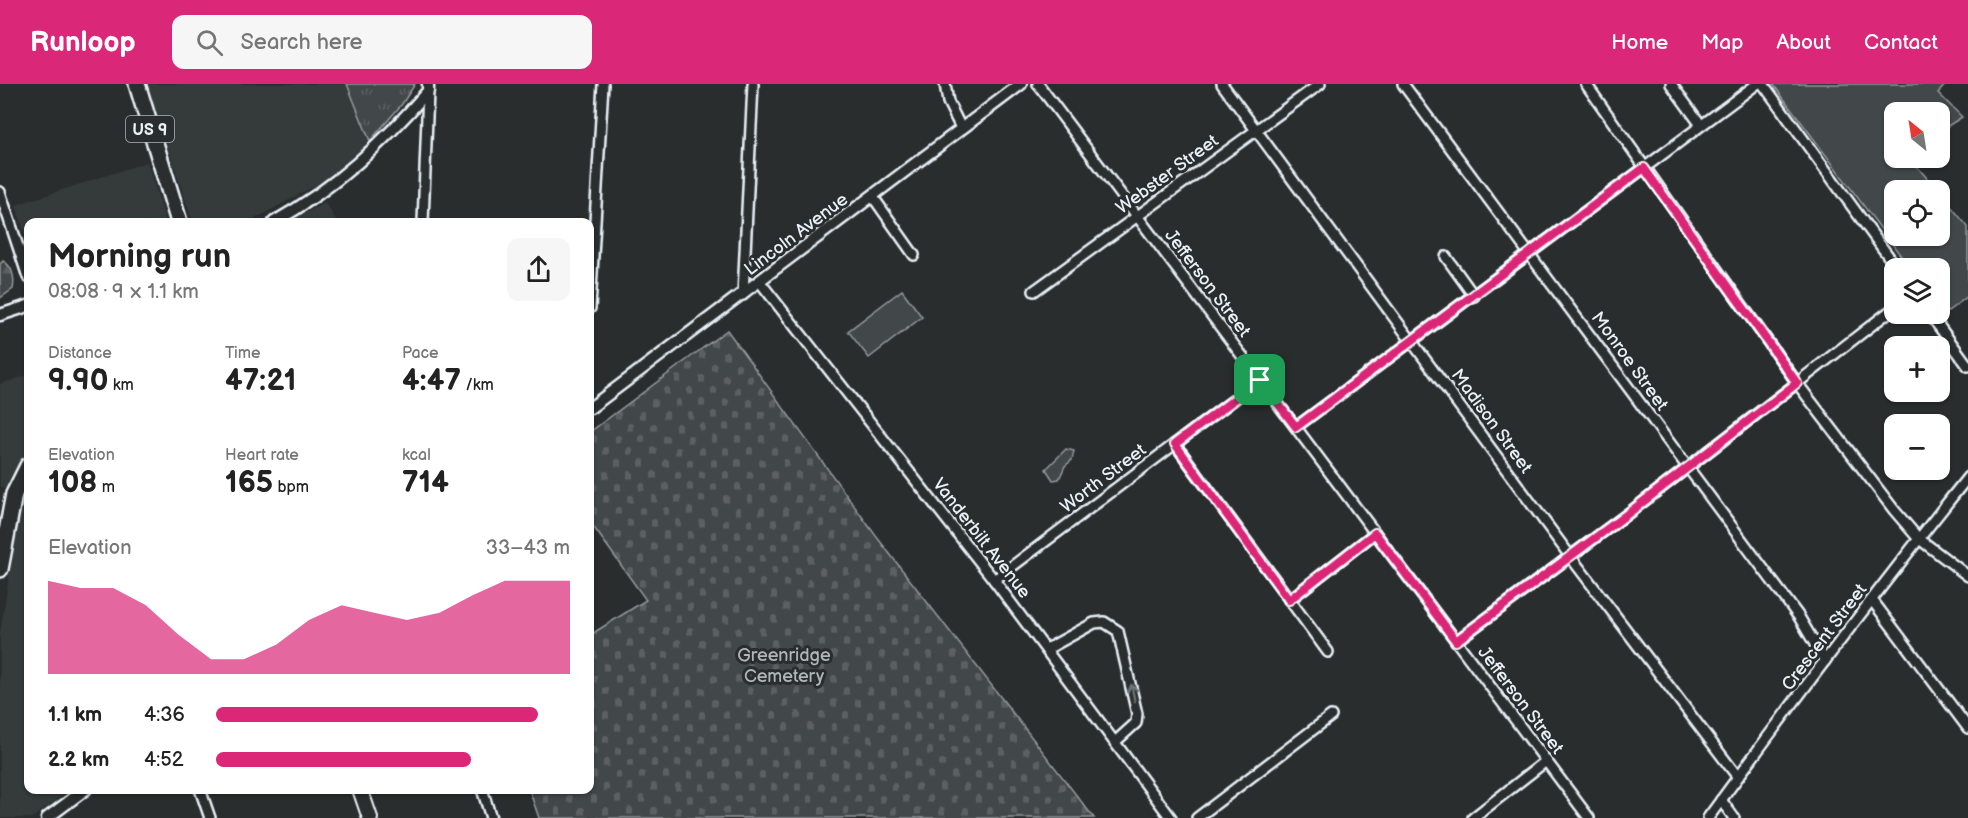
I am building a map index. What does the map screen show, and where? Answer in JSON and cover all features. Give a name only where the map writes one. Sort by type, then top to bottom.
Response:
[{"type":"highway","name":"US 9","points":[[137,84],[178,218]]},
{"type":"highway","points":[[0,569],[14,494],[24,474]]},
{"type":"main road","points":[[362,794],[370,818]]},
{"type":"street","points":[[594,239],[603,84]]},
{"type":"street","points":[[742,295],[753,84]]},
{"type":"street","points":[[945,84],[948,102],[961,128]]},
{"type":"street","name":"Lincoln Avenue","points":[[594,404],[760,282],[1021,84]]},
{"type":"street","name":"Jefferson Street","points":[[1038,84],[1589,818]]},
{"type":"street","name":"Madison Street","points":[[1222,84],[1570,556],[1737,776]]},
{"type":"street","name":"Webster Street","points":[[1034,291],[1320,84]]},
{"type":"street","name":"Monroe Street","points":[[1403,84],[1686,468],[1799,617],[1825,661]]},
{"type":"street","points":[[1586,84],[1797,383],[1918,538],[1968,576]]},
{"type":"street","points":[[1671,84],[1701,125]]},
{"type":"street","points":[[1296,427],[1757,84]]},
{"type":"street","points":[[1763,84],[1890,258]]},
{"type":"street","points":[[280,218],[335,183],[397,126],[428,87]]},
{"type":"street","points":[[423,218],[428,87]]},
{"type":"street","points":[[0,192],[24,265]]},
{"type":"street","points":[[873,197],[914,255]]},
{"type":"street","points":[[1446,257],[1474,296]]},
{"type":"street","name":"Vanderbilt Avenue","points":[[760,282],[1047,649],[1171,818]]},
{"type":"street","points":[[0,315],[24,307]]},
{"type":"street","points":[[1456,641],[1884,316]]},
{"type":"street","points":[[1937,324],[1968,366]]},
{"type":"street","name":"Worth Street","points":[[994,580],[1260,380]]},
{"type":"street","points":[[1175,444],[1328,652]]},
{"type":"street","name":"Crescent Street","points":[[1708,818],[1737,776],[1918,538],[1968,477]]},
{"type":"street","points":[[1289,600],[1375,533]]},
{"type":"street","points":[[1872,600],[1968,728]]},
{"type":"street","points":[[1047,649],[1094,623],[1104,622],[1118,631],[1137,714],[1136,723],[1115,742]]},
{"type":"street","points":[[1197,818],[1331,716]]},
{"type":"street","points":[[1473,818],[1546,761]]},
{"type":"street","points":[[53,816],[80,794]]},
{"type":"street","points":[[202,794],[210,818]]},
{"type":"street","points":[[484,794],[491,818]]},
{"type":"street","points":[[1721,800],[1734,818]]},
{"type":"shaded area","points":[[147,84],[347,84],[370,141],[325,180],[256,218],[192,218]]},
{"type":"shaded area","points":[[147,162],[165,218],[24,218],[24,232],[16,205]]},
{"type":"shaded area","points":[[325,203],[334,218],[296,218]]},
{"type":"shaded area","points":[[24,376],[24,457],[11,475],[5,489],[0,486],[0,384]]},
{"type":"shaded area","points":[[24,501],[24,794],[64,794],[32,818],[0,818],[0,634],[16,532]]},
{"type":"green space","points":[[347,84],[415,84],[402,104],[370,141]]},
{"type":"green space","points":[[1773,84],[1946,84],[1938,93],[1947,102],[1884,102],[1884,168],[1918,168],[1929,180],[1884,180],[1884,233]]},
{"type":"green space","points":[[1950,105],[1962,117],[1950,125]]},
{"type":"green space","points":[[1950,205],[1968,227],[1968,296],[1950,310],[1950,258],[1903,258],[1894,246],[1950,246]]},
{"type":"green space","points":[[3,261],[11,269],[14,285],[13,289],[0,298],[0,264]]},
{"type":"green space","points":[[902,290],[922,317],[869,358],[848,331]]},
{"type":"green space","name":"Greenridge Cemetery","points":[[727,330],[876,536],[1094,818],[539,818],[531,794],[594,794],[594,632],[646,600],[594,528],[594,429]]},
{"type":"green space","points":[[1066,449],[1074,451],[1072,460],[1065,466],[1059,479],[1053,480],[1046,469]]},
{"type":"route","points":[[1644,168],[1797,383],[1630,512],[1456,641],[1375,533],[1289,600],[1175,444],[1260,380],[1296,427],[1322,410],[1644,168]]}]
